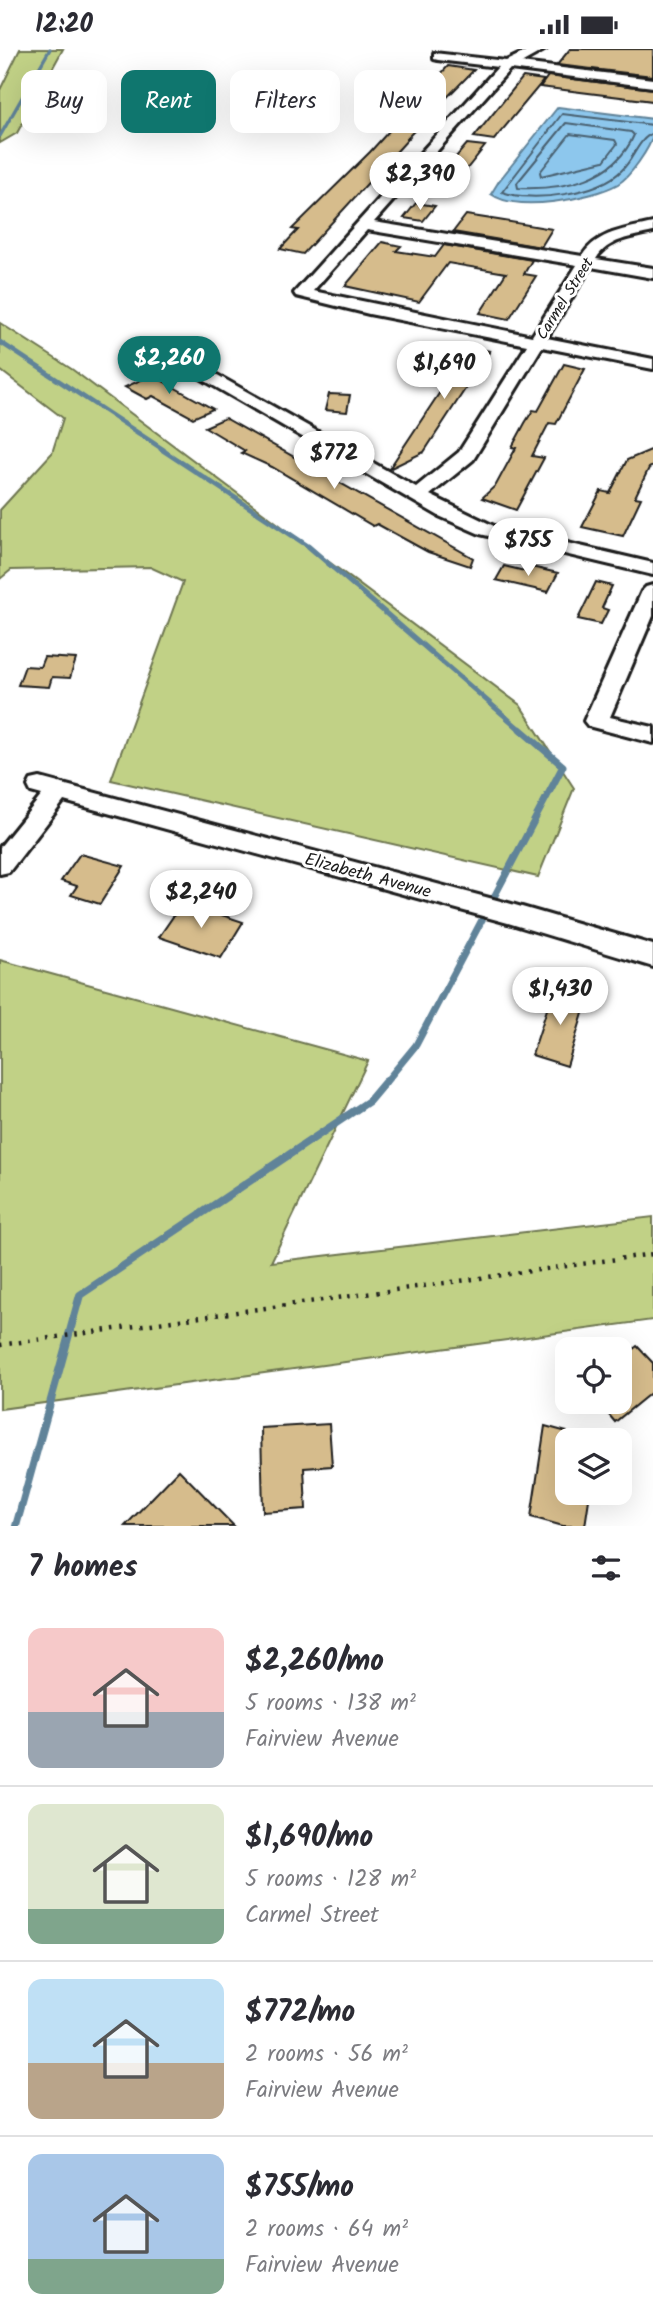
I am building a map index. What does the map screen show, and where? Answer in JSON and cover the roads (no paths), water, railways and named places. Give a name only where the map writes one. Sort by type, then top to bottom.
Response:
[{"type":"street","points":[[540,49],[507,65],[302,293],[653,364]]},
{"type":"street","points":[[438,56],[653,83]]},
{"type":"street","points":[[365,225],[653,273]]},
{"type":"street","name":"Carmel Street","points":[[418,495],[466,456],[596,246],[609,239],[653,227]]},
{"type":"street","points":[[158,349],[446,512],[486,530],[653,569]]},
{"type":"street","points":[[653,591],[596,721],[653,736]]},
{"type":"street","name":"Elizabeth Avenue","points":[[0,865],[50,788],[470,902],[653,956]]},
{"type":"water","points":[[558,107],[653,119],[653,135],[634,169],[618,184],[606,190],[573,199],[535,203],[503,200],[491,194],[499,181]]},
{"type":"waterway","points":[[0,136],[50,49]]},
{"type":"waterway","points":[[0,342],[164,450]]},
{"type":"waterway","points":[[161,449],[308,546],[522,731]]},
{"type":"waterway","points":[[384,1084],[416,1045],[563,766],[520,729]]},
{"type":"waterway","points":[[16,1526],[80,1295],[369,1101],[385,1082]]}]
